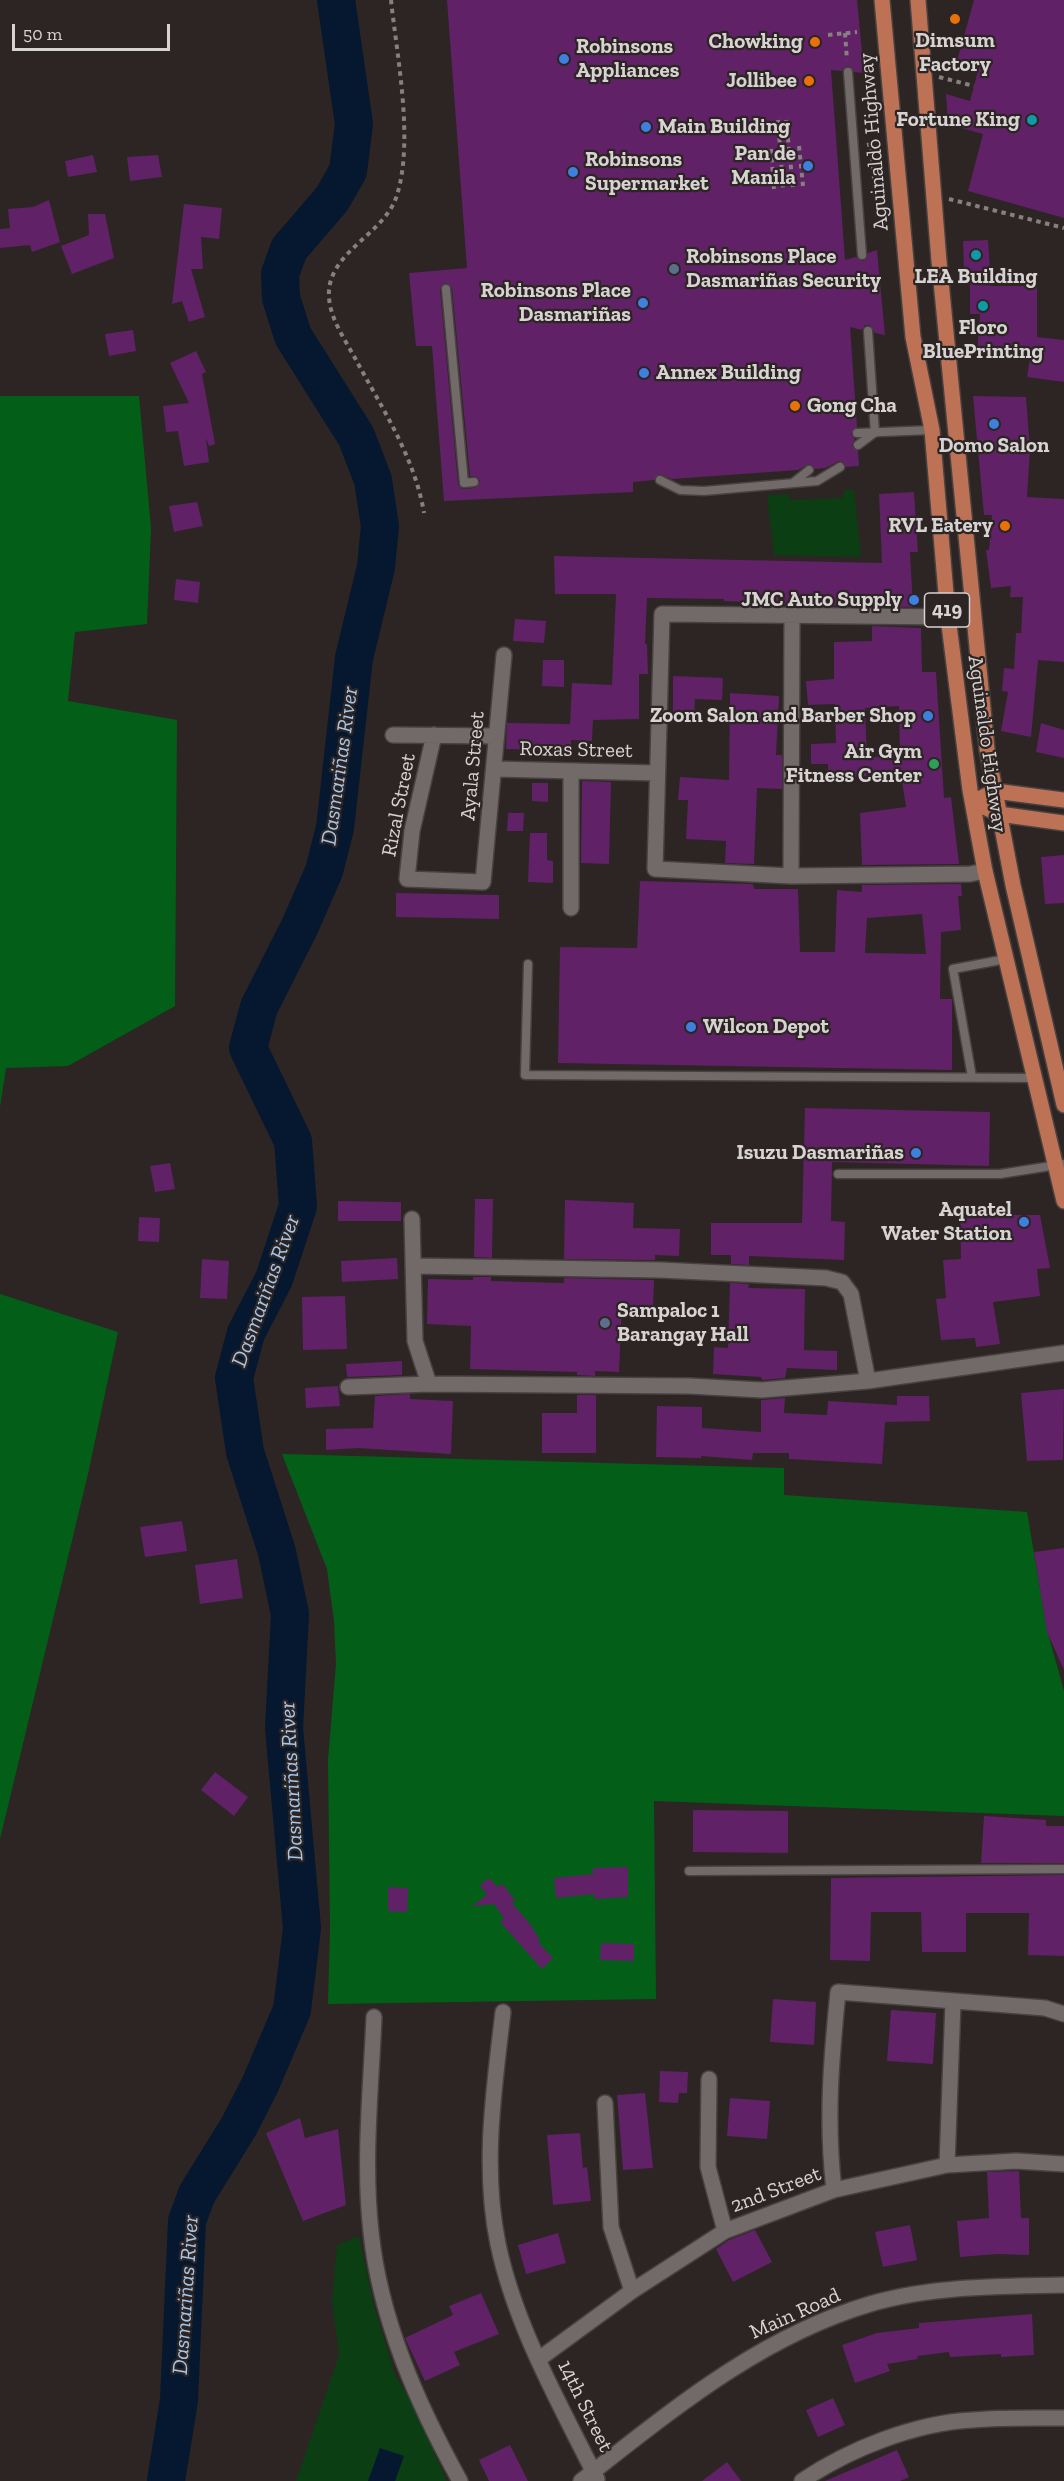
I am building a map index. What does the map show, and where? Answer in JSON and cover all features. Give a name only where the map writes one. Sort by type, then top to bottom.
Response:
[{"type":"main road","name":"Aguinaldo Highway","points":[[882,0],[913,337],[932,430],[948,617],[973,802],[985,871],[1006,959],[1035,1078],[1060,1164],[1064,1201]]},
{"type":"main road","name":"Aguinaldo Highway","points":[[918,0],[939,261],[987,749],[999,814],[1064,1105]]},
{"type":"main road","points":[[932,430],[945,435],[957,444]]},
{"type":"main road","points":[[973,802],[995,791],[1064,800]]},
{"type":"main road","points":[[973,802],[999,814],[1064,823]]},
{"type":"street","points":[[948,617],[662,614],[655,869],[791,876],[970,874],[985,871]]},
{"type":"street","points":[[791,876],[792,617]]},
{"type":"street","name":"Ayala Street","points":[[483,882],[504,655]]},
{"type":"street","points":[[393,735],[496,736]]},
{"type":"street","name":"Rizal Street","points":[[434,735],[412,831],[407,879],[483,882]]},
{"type":"street","name":"Roxas Street","points":[[494,769],[657,773]]},
{"type":"street","points":[[571,771],[571,908]]},
{"type":"street","points":[[412,1219],[415,1341],[429,1384]]},
{"type":"street","points":[[413,1266],[660,1270],[826,1278],[842,1282],[851,1294],[868,1380]]},
{"type":"street","points":[[348,1387],[429,1384],[689,1386],[762,1390],[868,1380],[1064,1353]]},
{"type":"street","points":[[834,2190],[828,2139],[830,2070],[838,1992],[1045,2008],[1064,2014]]},
{"type":"street","points":[[947,2165],[952,2002]]},
{"type":"street","name":"14th Street","points":[[503,2012],[490,2120],[493,2200],[498,2242],[508,2283],[591,2478]]},
{"type":"street","points":[[374,2017],[368,2191],[376,2268],[384,2303],[418,2397],[460,2481]]},
{"type":"street","points":[[709,2079],[706,2118],[708,2167],[725,2232]]},
{"type":"street","points":[[605,2103],[611,2227],[632,2291]]},
{"type":"street","name":"2nd Street","points":[[539,2359],[632,2291],[725,2232],[834,2190],[947,2165],[1016,2162],[1064,2164]]},
{"type":"street","name":"Main Road","points":[[591,2478],[735,2366],[818,2323],[870,2304],[917,2294],[958,2289],[1064,2285]]},
{"type":"street","points":[[802,2481],[823,2467],[896,2434],[970,2420],[1064,2418]]},
{"type":"lane","points":[[848,70],[862,255]]},
{"type":"lane","points":[[446,289],[464,483],[474,482]]},
{"type":"lane","points":[[868,331],[875,433]]},
{"type":"lane","points":[[857,433],[932,430]]},
{"type":"lane","points":[[858,445],[875,433]]},
{"type":"lane","points":[[660,480],[680,489],[704,491],[818,481],[840,467]]},
{"type":"lane","points":[[794,482],[809,470]]},
{"type":"lane","points":[[972,1077],[952,969],[1006,959]]},
{"type":"lane","points":[[528,964],[525,1075],[1035,1078]]},
{"type":"lane","points":[[838,1174],[1000,1174],[1060,1164]]},
{"type":"lane","points":[[689,1871],[1064,1869]]},
{"type":"path","points":[[391,0],[402,109],[404,170],[397,198],[382,221],[339,264],[331,276],[329,300],[339,328],[397,437],[421,494],[424,513]]},
{"type":"path","points":[[828,35],[860,32]]},
{"type":"path","points":[[845,33],[848,70]]},
{"type":"path","points":[[939,76],[974,86]]},
{"type":"path","points":[[778,120],[783,188]]},
{"type":"path","points":[[786,120],[793,187]]},
{"type":"path","points":[[867,145],[872,144],[878,224],[873,224]]},
{"type":"path","points":[[799,146],[803,186]]},
{"type":"path","points":[[771,149],[774,189]]},
{"type":"path","points":[[940,196],[1064,228]]},
{"type":"green space","points":[[0,396],[139,396],[151,528],[147,624],[75,632],[68,701],[177,720],[175,1006],[68,1066],[6,1068],[0,1107]]},
{"type":"green space","points":[[844,490],[854,490],[861,557],[774,555],[767,495],[789,494],[789,500],[843,498]]},
{"type":"green space","points":[[0,1294],[118,1332],[88,1474],[0,1839]]},
{"type":"green space","points":[[282,1454],[784,1468],[784,1495],[1027,1512],[1047,1630],[1064,1691],[1064,1816],[654,1801],[656,1999],[328,2004],[330,1928],[328,1760],[336,1664],[334,1621],[327,1569]]},
{"type":"green space","points":[[359,2236],[374,2306],[395,2375],[410,2399],[447,2481],[296,2481],[339,2355],[332,2301],[337,2245]]},
{"type":"water","points":[[380,2448],[404,2456],[395,2481],[368,2481]]},
{"type":"building","name":"Robinsons Place Dasmariñas","points":[[447,0],[857,0],[864,73],[854,72],[848,66],[842,71],[831,70],[845,260],[856,257],[863,261],[868,253],[877,250],[885,335],[875,333],[870,325],[865,325],[862,330],[850,327],[857,427],[851,434],[855,439],[852,446],[858,451],[859,466],[846,467],[839,461],[825,468],[815,469],[809,464],[798,470],[672,479],[659,474],[654,480],[633,482],[633,492],[444,501],[432,346],[416,346],[409,273],[467,268]],"holes":[[[445,283],[452,288],[470,476],[477,477],[480,481],[475,488],[462,489],[458,484],[440,290]]]},
{"type":"building","points":[[974,0],[1064,0],[1064,218],[968,191],[983,134],[948,124],[946,94],[970,101],[979,67],[957,61]]},
{"type":"building","points":[[93,155],[97,172],[68,177],[65,161]]},
{"type":"building","points":[[158,155],[162,177],[130,181],[127,157]]},
{"type":"building","points":[[49,200],[60,242],[32,252],[30,245],[0,248],[0,229],[10,228],[8,209],[33,207]]},
{"type":"building","points":[[184,204],[222,208],[219,239],[201,237],[203,269],[191,269],[205,317],[189,322],[182,301],[172,304]]},
{"type":"building","points":[[88,214],[105,214],[114,258],[72,274],[61,246],[89,235]]},
{"type":"building","points":[[988,240],[991,286],[1037,286],[1037,337],[1064,340],[1064,382],[1027,377],[1030,358],[977,353],[980,314],[970,314],[970,269],[964,269],[963,241]]},
{"type":"building","points":[[133,330],[136,351],[109,356],[105,334]]},
{"type":"building","points":[[196,351],[206,372],[202,374],[215,444],[209,446],[206,438],[209,462],[184,466],[178,431],[166,432],[163,406],[189,403],[170,363]]},
{"type":"building","points":[[973,396],[1026,397],[1030,449],[1027,497],[1064,499],[1064,662],[1038,660],[1031,737],[1001,731],[1008,692],[1002,691],[1004,668],[1014,669],[1016,633],[1021,633],[1023,597],[1010,597],[1011,586],[991,588],[986,550],[989,550],[992,515],[984,515]]},
{"type":"building","points":[[914,492],[918,552],[910,552],[913,607],[763,605],[763,603],[724,601],[724,599],[647,598],[645,644],[647,644],[648,674],[639,674],[639,719],[593,720],[592,741],[571,740],[571,751],[506,749],[507,723],[570,724],[572,683],[612,685],[616,594],[555,594],[554,556],[882,563],[879,494]]},
{"type":"building","points":[[197,502],[203,526],[174,532],[169,506]]},
{"type":"building","points":[[176,579],[200,582],[198,603],[174,600]]},
{"type":"building","points":[[515,619],[546,621],[544,643],[513,641]]},
{"type":"building","points":[[872,626],[921,628],[922,672],[936,672],[944,798],[951,797],[959,864],[862,865],[860,813],[906,807],[901,774],[828,778],[828,764],[811,764],[811,744],[836,743],[835,704],[808,705],[806,681],[834,679],[834,642],[872,641]],"holes":[[[899,706],[900,754],[867,758],[865,708]]]},
{"type":"building","points":[[543,660],[564,660],[564,687],[542,686]]},
{"type":"building","points":[[673,676],[723,678],[722,700],[695,699],[694,723],[673,722]]},
{"type":"building","points":[[730,693],[779,696],[776,755],[782,755],[782,789],[757,788],[754,864],[725,863],[726,841],[686,839],[688,800],[678,800],[680,777],[729,780]]},
{"type":"building","points":[[1041,723],[1064,730],[1064,758],[1036,752]]},
{"type":"building","points":[[582,781],[611,782],[609,864],[581,863]]},
{"type":"building","points":[[532,783],[548,783],[548,802],[532,801]]},
{"type":"building","points":[[508,813],[524,813],[523,831],[507,831]]},
{"type":"building","points":[[530,833],[547,833],[547,860],[553,861],[553,883],[528,882]]},
{"type":"building","points":[[1064,855],[1064,903],[1045,904],[1041,857]]},
{"type":"building","points":[[640,881],[753,884],[754,889],[798,889],[800,952],[835,952],[837,890],[862,892],[862,885],[961,884],[962,896],[958,896],[961,930],[941,932],[940,999],[952,999],[952,1070],[558,1063],[560,947],[637,948]],"holes":[[[922,914],[926,954],[865,953],[867,918]]]},
{"type":"building","points":[[396,893],[499,895],[499,919],[396,917]]},
{"type":"building","points":[[805,1108],[990,1112],[989,1166],[832,1162],[831,1221],[845,1222],[844,1260],[749,1256],[749,1265],[731,1264],[731,1255],[711,1255],[711,1223],[802,1223]]},
{"type":"building","points":[[170,1163],[175,1189],[155,1192],[150,1166]]},
{"type":"building","points":[[475,1199],[493,1199],[492,1258],[474,1257]]},
{"type":"building","points":[[565,1200],[634,1203],[633,1228],[680,1229],[679,1256],[655,1255],[655,1260],[564,1259]]},
{"type":"building","points":[[338,1201],[401,1202],[401,1221],[338,1221]]},
{"type":"building","points":[[960,1215],[1040,1215],[1050,1268],[1037,1269],[1040,1296],[993,1302],[1000,1344],[976,1347],[975,1338],[941,1340],[936,1299],[946,1298],[943,1260],[961,1259]]},
{"type":"building","points":[[139,1217],[160,1218],[159,1242],[138,1241]]},
{"type":"building","points":[[397,1258],[398,1279],[342,1282],[341,1261]]},
{"type":"building","points":[[202,1259],[229,1261],[227,1299],[200,1298]]},
{"type":"building","points":[[473,1277],[491,1277],[491,1281],[564,1283],[564,1278],[654,1280],[653,1306],[622,1305],[619,1372],[595,1371],[595,1376],[577,1375],[577,1372],[470,1369],[471,1326],[427,1324],[428,1279],[473,1280]]},
{"type":"building","points":[[730,1283],[749,1284],[748,1288],[805,1289],[804,1350],[837,1351],[837,1370],[787,1368],[785,1378],[762,1380],[761,1377],[713,1374],[714,1347],[728,1348]]},
{"type":"building","points":[[345,1296],[347,1349],[303,1350],[302,1297]]},
{"type":"building","points":[[402,1361],[402,1375],[347,1377],[346,1364]]},
{"type":"building","points":[[338,1386],[340,1406],[306,1408],[305,1388]]},
{"type":"building","points":[[1064,1389],[1063,1460],[1027,1461],[1021,1393]]},
{"type":"building","points":[[410,1394],[410,1399],[453,1401],[451,1454],[358,1448],[326,1450],[326,1429],[373,1428],[375,1396]]},
{"type":"building","points":[[577,1395],[596,1395],[596,1453],[542,1453],[542,1413],[577,1413]]},
{"type":"building","points":[[897,1396],[929,1396],[930,1421],[885,1422],[882,1464],[789,1459],[789,1453],[753,1453],[752,1460],[701,1456],[701,1458],[656,1457],[657,1406],[702,1407],[702,1428],[761,1432],[761,1400],[785,1398],[784,1413],[827,1415],[828,1401],[897,1405]]},
{"type":"building","points":[[182,1521],[187,1551],[145,1557],[140,1527]]},
{"type":"building","points":[[1064,1548],[1064,1670],[1047,1632],[1034,1552]]},
{"type":"building","points":[[237,1559],[243,1598],[200,1604],[195,1565]]},
{"type":"building","points":[[215,1772],[248,1797],[234,1816],[201,1790]]},
{"type":"building","points":[[693,1810],[788,1811],[788,1853],[693,1852]]},
{"type":"building","points":[[984,1816],[1046,1820],[1046,1826],[1064,1826],[1064,1863],[981,1863]]},
{"type":"building","points":[[628,1867],[628,1897],[594,1899],[594,1894],[556,1898],[554,1878],[593,1874],[593,1868]]},
{"type":"building","points":[[1064,1875],[1064,1956],[1028,1955],[1029,1913],[966,1913],[966,1952],[922,1952],[921,1912],[871,1912],[870,1961],[830,1960],[831,1878]]},
{"type":"building","points":[[489,1878],[498,1887],[503,1884],[516,1902],[511,1902],[540,1940],[538,1942],[553,1958],[542,1969],[500,1922],[504,1918],[494,1904],[472,1906],[487,1895],[480,1885]]},
{"type":"building","points":[[388,1887],[408,1888],[407,1912],[388,1911]]},
{"type":"building","points":[[601,1943],[634,1944],[634,1961],[600,1960]]},
{"type":"building","points":[[773,1999],[816,2002],[814,2045],[770,2042]]},
{"type":"building","points":[[891,2010],[936,2013],[933,2064],[887,2061]]},
{"type":"building","points":[[660,2071],[688,2072],[687,2093],[679,2093],[678,2103],[659,2102]]},
{"type":"building","points":[[645,2093],[653,2168],[623,2170],[617,2095]]},
{"type":"building","points":[[730,2098],[770,2101],[767,2139],[727,2136]]},
{"type":"building","points":[[300,2118],[305,2138],[338,2129],[346,2205],[303,2221],[266,2133]]},
{"type":"building","points":[[580,2133],[583,2168],[587,2167],[591,2201],[553,2205],[547,2135]]},
{"type":"building","points":[[1019,2171],[1021,2218],[1029,2218],[1029,2255],[997,2254],[960,2257],[957,2221],[989,2218],[987,2172]]},
{"type":"building","points":[[910,2225],[917,2260],[883,2267],[875,2232]]},
{"type":"building","points":[[755,2230],[772,2262],[733,2282],[716,2249],[729,2240]]},
{"type":"building","points":[[558,2233],[566,2263],[526,2274],[518,2245]]},
{"type":"building","points":[[481,2293],[499,2334],[454,2352],[460,2365],[425,2381],[405,2338],[453,2315],[449,2306]]},
{"type":"building","points":[[1032,2314],[1034,2355],[950,2357],[949,2352],[917,2356],[918,2359],[887,2364],[890,2371],[855,2383],[842,2345],[877,2333],[919,2328],[919,2323]]},
{"type":"building","points":[[833,2398],[845,2425],[818,2437],[806,2410]]},
{"type":"building","points":[[510,2445],[528,2481],[489,2481],[479,2460]]},
{"type":"building","points":[[897,2450],[909,2477],[900,2481],[825,2481]]},
{"type":"building","points":[[727,2462],[741,2481],[702,2481]]},
{"type":"waterway","name":"Dasmariñas River","points":[[166,2481],[179,2400],[187,2221],[197,2194],[239,2126],[260,2085],[292,2010],[302,1928],[284,1728],[290,1614],[277,1552],[245,1452],[234,1378],[246,1333],[274,1279],[298,1206],[293,1141],[248,1048],[259,1007],[300,926],[324,871],[335,828],[354,658],[376,567],[380,526],[373,480],[356,436],[293,336],[281,298],[280,274],[289,249],[332,199],[348,171],[354,124],[336,0]]},
{"type":"place","name":"Dimsum Factory","points":[[955,19]]},
{"type":"place","name":"Chowking","points":[[815,42]]},
{"type":"place","name":"Robinsons Appliances","points":[[564,59]]},
{"type":"place","name":"Jollibee","points":[[809,81]]},
{"type":"place","name":"Fortune King","points":[[1032,120]]},
{"type":"place","name":"Main Building","points":[[646,127]]},
{"type":"place","name":"Pan de Manila","points":[[808,166]]},
{"type":"place","name":"Robinsons Supermarket","points":[[573,172]]},
{"type":"place","name":"LEA Building","points":[[976,255]]},
{"type":"place","name":"Robinsons Place Dasmariñas Security","points":[[674,269]]},
{"type":"place","name":"Robinsons Place Dasmariñas","points":[[643,303]]},
{"type":"place","name":"Floro BluePrinting","points":[[983,306]]},
{"type":"place","name":"Annex Building","points":[[644,373]]},
{"type":"place","name":"Gong Cha","points":[[795,406]]},
{"type":"place","name":"Domo Salon","points":[[994,424]]},
{"type":"place","name":"RVL Eatery","points":[[1005,526]]},
{"type":"place","name":"JMC Auto Supply","points":[[914,600]]},
{"type":"place","name":"Zoom Salon and Barber Shop","points":[[928,716]]},
{"type":"place","name":"Air Gym Fitness Center","points":[[934,764]]},
{"type":"place","name":"Wilcon Depot","points":[[691,1027]]},
{"type":"place","name":"Isuzu Dasmariñas","points":[[916,1153]]},
{"type":"place","name":"Aquatel Water Station","points":[[1024,1222]]},
{"type":"place","name":"Sampaloc 1 Barangay Hall","points":[[605,1323]]}]
